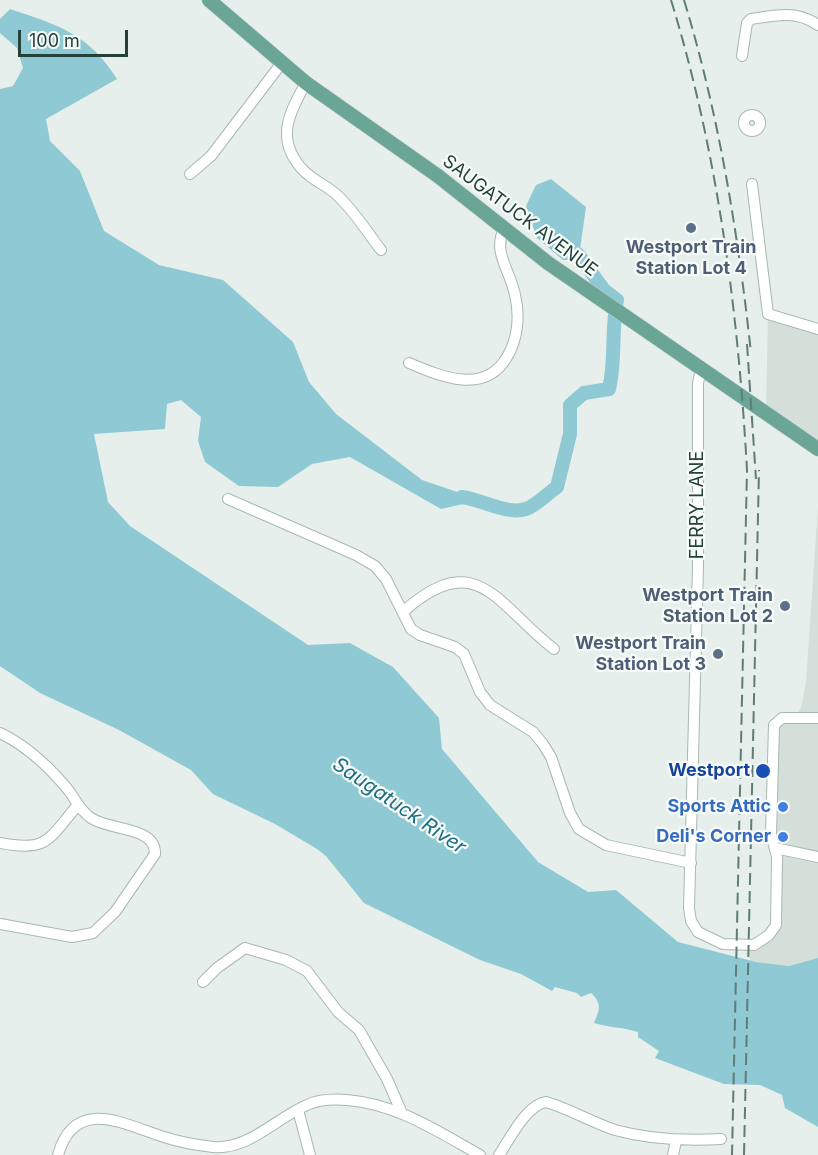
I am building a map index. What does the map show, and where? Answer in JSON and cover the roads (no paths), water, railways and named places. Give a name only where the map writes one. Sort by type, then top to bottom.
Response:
[{"type":"main road","name":"SAUGATUCK AVENUE","points":[[209,0],[281,64],[387,139],[504,230],[614,309],[818,449]]},
{"type":"street","points":[[742,56],[747,23],[751,19],[795,14],[807,17],[818,25]]},
{"type":"street","points":[[190,174],[211,156],[281,64]]},
{"type":"street","points":[[306,83],[287,120],[287,136],[291,153],[304,171],[336,194],[350,208],[381,250]]},
{"type":"street","points":[[752,184],[768,314],[818,328]]},
{"type":"street","points":[[409,363],[446,376],[471,380],[492,376],[505,362],[514,347],[517,316],[515,294],[499,250],[504,230]]},
{"type":"street","name":"FERRY LANE","points":[[701,369],[698,383],[698,566],[689,908],[693,925],[706,937],[727,945],[754,945],[766,937],[776,925],[778,914],[775,848]]},
{"type":"street","points":[[228,498],[356,555],[375,566],[386,579],[411,629],[420,635],[455,647],[464,654],[480,692],[490,705],[533,732],[543,744],[551,757],[570,813],[579,829],[606,845],[691,863]]},
{"type":"street","points":[[404,611],[420,597],[444,584],[460,580],[473,584],[516,612],[535,634],[554,649]]},
{"type":"street","points":[[818,718],[785,717],[777,720],[774,728],[771,834],[775,848],[818,857]]},
{"type":"street","points":[[0,733],[20,743],[66,787],[77,806],[92,818],[109,826],[152,839],[155,845],[155,854],[115,912],[99,929],[86,936],[72,937],[0,924]]},
{"type":"street","points":[[0,843],[24,847],[40,844],[77,806]]},
{"type":"street","points":[[203,982],[217,968],[245,948],[286,960],[307,971],[338,1012],[358,1030],[387,1079],[400,1111]]},
{"type":"street","points":[[58,1155],[61,1144],[72,1129],[88,1119],[106,1118],[128,1123],[163,1137],[216,1147],[235,1144],[297,1110],[327,1099],[350,1100],[400,1111],[480,1155]]},
{"type":"street","points":[[499,1155],[531,1110],[538,1103],[546,1102],[614,1129],[676,1141],[722,1139]]},
{"type":"street","points":[[297,1110],[310,1155]]},
{"type":"street","points":[[673,1155],[676,1141]]},
{"type":"water","name":"Saugatuck River","points":[[10,9],[43,20],[71,33],[95,51],[117,79],[46,119],[50,141],[80,171],[104,231],[159,265],[223,280],[293,342],[309,382],[336,414],[422,480],[481,500],[441,509],[350,457],[312,464],[278,487],[239,486],[205,462],[198,441],[201,417],[181,400],[167,404],[165,429],[94,434],[108,502],[130,526],[308,645],[350,643],[393,667],[439,718],[442,749],[538,862],[588,892],[616,890],[678,942],[756,962],[789,966],[818,958],[818,1127],[785,1108],[782,1095],[760,1085],[724,1084],[655,1058],[659,1051],[638,1037],[638,1032],[594,1023],[599,1007],[591,993],[581,997],[577,993],[555,987],[552,991],[521,974],[480,960],[364,903],[326,856],[317,849],[275,824],[213,794],[191,770],[119,730],[40,693],[0,666],[0,89],[13,86],[23,68],[17,48],[0,33],[0,19]]},
{"type":"water","points":[[551,179],[586,207],[580,249],[576,260],[563,260],[537,238],[526,206],[536,185]]},
{"type":"waterway","points":[[462,497],[511,510],[526,509],[538,502],[557,487],[570,434],[570,405],[584,393],[609,389],[617,300],[604,290],[578,254]]},
{"type":"railway","points":[[671,0],[701,116],[723,233],[738,351],[747,470],[732,1155]]},
{"type":"railway","points":[[684,0],[707,87],[726,175],[751,353]]},
{"type":"railway","points":[[747,344],[756,479]]},
{"type":"railway","points":[[744,1155],[759,470]]},
{"type":"place","name":"Westport Train Station Lot 4","points":[[691,228]]},
{"type":"place","name":"Westport Train Station Lot 2","points":[[785,606]]},
{"type":"place","name":"Westport Train Station Lot 3","points":[[718,654]]},
{"type":"place","name":"Westport","points":[[763,771]]},
{"type":"place","name":"Sports Attic","points":[[783,807]]},
{"type":"place","name":"Deli's Corner","points":[[783,837]]}]
